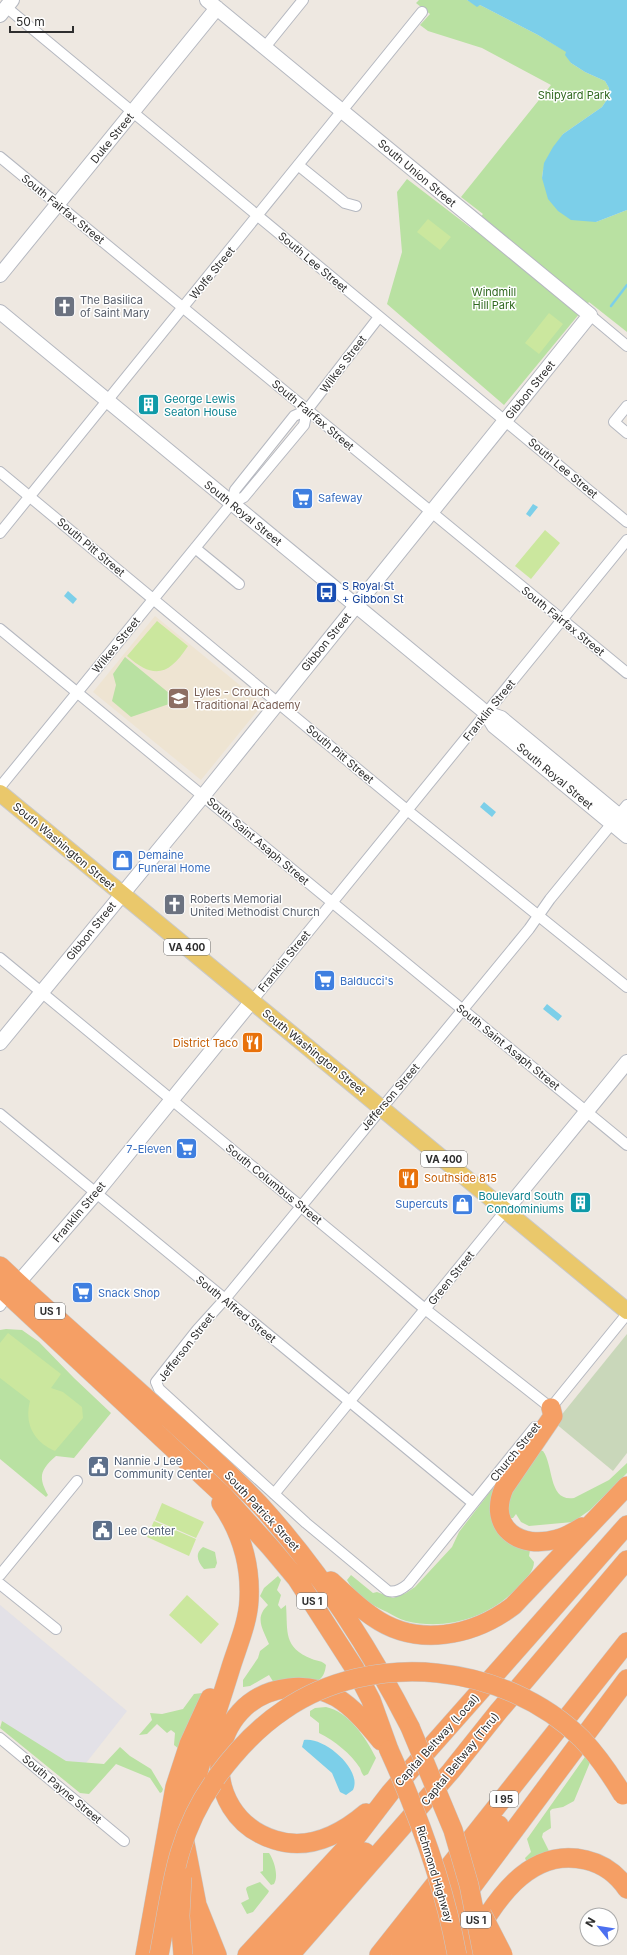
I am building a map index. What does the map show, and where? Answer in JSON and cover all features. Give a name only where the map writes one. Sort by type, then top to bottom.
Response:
[{"type":"highway","name":"South Patrick Street","points":[[0,1266],[7,1293],[224,1496],[266,1542],[297,1580],[319,1611],[355,1668],[371,1700],[389,1750]]},
{"type":"highway","name":"South Patrick Street","points":[[7,1293],[202,1448],[260,1505],[301,1553],[351,1623],[376,1664],[410,1727],[446,1812],[469,1885]]},
{"type":"highway","points":[[551,1408],[553,1416],[509,1479],[500,1498],[499,1516],[503,1525],[509,1532],[524,1540],[544,1542],[557,1539],[573,1532],[602,1512]]},
{"type":"highway","points":[[198,1955],[189,1905],[184,1838],[184,1787],[189,1744],[242,1630],[249,1600],[248,1566],[245,1550],[237,1530],[225,1509],[201,1475]]},
{"type":"highway","points":[[301,1553],[355,1603],[374,1618],[407,1632],[434,1635],[449,1634],[480,1626],[513,1606],[627,1486]]},
{"type":"highway","name":"Capital Beltway (Local)","points":[[247,1955],[357,1836],[390,1793],[627,1525]]},
{"type":"highway","name":"Capital Beltway (Thru)","points":[[290,1955],[451,1771],[498,1712],[627,1560]]},
{"type":"highway","name":"I 95","points":[[379,1955],[627,1642]]},
{"type":"highway","points":[[401,1955],[478,1853],[627,1646]]},
{"type":"highway","points":[[159,1955],[166,1909],[181,1844],[199,1802],[230,1759],[251,1737],[278,1714],[300,1700],[338,1684],[374,1674],[415,1671],[479,1681],[504,1689],[547,1711],[572,1730],[592,1750],[613,1778],[627,1802]]},
{"type":"highway","name":"I 95","points":[[422,1955],[627,1679]]},
{"type":"highway","points":[[389,1750],[345,1703],[321,1690],[295,1687],[280,1689],[266,1694],[242,1710],[234,1720],[222,1741],[219,1767],[222,1789],[234,1812],[254,1831],[270,1839],[282,1842],[305,1844],[331,1837],[348,1827],[390,1793]]},
{"type":"highway","points":[[267,1955],[498,1712]]},
{"type":"highway","name":"Richmond Highway","points":[[389,1750],[410,1796],[436,1871],[457,1955]]},
{"type":"highway","points":[[440,1955],[546,1799],[556,1773]]},
{"type":"highway","points":[[183,1955],[180,1916],[183,1864],[195,1824],[213,1783]]},
{"type":"highway","points":[[144,1955],[184,1787]]},
{"type":"highway","points":[[184,1838],[197,1906],[217,1955]]},
{"type":"highway","points":[[464,1955],[493,1907],[506,1891],[524,1873],[547,1860],[571,1857],[594,1862],[615,1874],[627,1889]]},
{"type":"highway","points":[[469,1885],[490,1933],[503,1955]]},
{"type":"highway","name":"US 1","points":[[469,1885],[482,1955]]},
{"type":"main road","name":"South Washington Street","points":[[0,793],[506,1210],[627,1313]]},
{"type":"street","points":[[265,47],[303,0]]},
{"type":"street","name":"South Union Street","points":[[216,3],[265,47],[627,346]]},
{"type":"street","name":"Duke Street","points":[[0,275],[132,113],[216,3]]},
{"type":"street","name":"South Lee Street","points":[[5,6],[132,113],[258,215],[627,522]]},
{"type":"street","name":"Wolfe Street","points":[[0,533],[422,12]]},
{"type":"street","name":"South Fairfax Street","points":[[0,157],[627,673]]},
{"type":"street","points":[[298,165],[345,203],[356,206]]},
{"type":"street","name":"South Royal Street","points":[[0,312],[486,713],[494,726],[621,816],[627,836]]},
{"type":"street","name":"Gibbon Street","points":[[0,1043],[203,796],[590,315]]},
{"type":"street","name":"Wilkes Street","points":[[0,787],[195,548],[232,504],[244,497],[304,425],[308,410],[379,317]]},
{"type":"street","points":[[627,406],[614,422],[627,433]]},
{"type":"street","name":"South Pitt Street","points":[[0,472],[407,810],[627,987]]},
{"type":"street","name":"Franklin Street","points":[[7,1293],[96,1193],[627,540]]},
{"type":"street","points":[[195,548],[239,584]]},
{"type":"street","name":"South Saint Asaph Street","points":[[0,629],[627,1145]]},
{"type":"street","name":"Jefferson Street","points":[[159,1389],[156,1382],[196,1330],[225,1299],[381,1107],[540,916],[550,899],[621,816]]},
{"type":"street","name":"South Columbus Street","points":[[0,958],[425,1309],[551,1408]]},
{"type":"street","name":"Green Street","points":[[274,1494],[627,1062]]},
{"type":"street","name":"South Alfred Street","points":[[0,1114],[473,1503]]},
{"type":"street","name":"Church Street","points":[[401,1589],[408,1584],[627,1313]]},
{"type":"street","name":"South Patrick Street","points":[[159,1389],[309,1526],[388,1591],[392,1592],[401,1589]]},
{"type":"street","points":[[0,1575],[77,1481]]},
{"type":"street","points":[[0,1584],[56,1629]]},
{"type":"street","name":"South Payne Street","points":[[0,1738],[124,1841]]},
{"type":"shaded area","name":"Lyles - Crouch Traditional Academy","points":[[155,616],[263,704],[201,780],[93,692]]},
{"type":"shaded area","points":[[0,1605],[127,1711],[86,1763],[66,1761],[10,1728],[0,1720]]},
{"type":"green space","name":"Windmill Hill Park","points":[[419,0],[467,0],[477,6],[480,5],[567,52],[571,63],[585,72],[605,81],[609,88],[608,98],[602,107],[563,134],[543,170],[542,178],[596,222],[627,210],[627,332],[589,302],[504,405],[387,304],[402,252],[397,192],[407,179],[471,228],[483,214],[461,197],[551,85],[482,48],[428,31],[420,25],[430,14],[416,3]]},
{"type":"green space","points":[[428,219],[451,237],[440,250],[417,232]]},
{"type":"green space","points":[[549,313],[563,324],[539,354],[525,343]]},
{"type":"green space","points":[[545,530],[560,543],[531,579],[515,566]]},
{"type":"green space","points":[[157,621],[188,646],[181,656],[167,668],[160,671],[153,671],[145,669],[127,656]]},
{"type":"green space","points":[[125,657],[175,698],[172,703],[131,717],[112,701],[116,685],[113,674]]},
{"type":"green space","points":[[0,1330],[22,1330],[39,1342],[111,1413],[74,1458],[56,1456],[47,1465],[42,1474],[43,1483],[48,1495],[46,1497],[0,1459]]},
{"type":"green space","points":[[8,1333],[61,1374],[51,1388],[63,1392],[82,1407],[83,1418],[55,1451],[41,1443],[32,1431],[28,1417],[30,1401],[0,1378],[0,1343]]},
{"type":"green space","points":[[627,1334],[627,1453],[613,1471],[555,1423]]},
{"type":"green space","points":[[539,1450],[543,1451],[546,1457],[556,1489],[566,1498],[574,1498],[609,1480],[627,1463],[627,1473],[590,1510],[573,1522],[529,1526],[521,1522],[516,1514],[513,1518],[508,1518],[504,1504]]},
{"type":"green space","points":[[493,1488],[493,1504],[530,1550],[529,1556],[534,1562],[531,1572],[526,1578],[507,1597],[495,1606],[481,1614],[453,1623],[422,1624],[403,1620],[375,1606],[359,1595],[350,1585],[347,1580],[351,1575],[373,1593],[377,1592],[393,1598],[406,1593],[415,1587],[452,1547],[459,1532]]},
{"type":"green space","points":[[162,1503],[204,1522],[196,1538],[155,1520]]},
{"type":"green space","points":[[154,1521],[196,1539],[189,1556],[147,1537]]},
{"type":"green space","points":[[203,1547],[215,1552],[217,1563],[215,1568],[204,1569],[200,1564],[198,1555]]},
{"type":"green space","points":[[278,1576],[281,1580],[277,1590],[281,1595],[278,1605],[281,1609],[286,1605],[287,1631],[292,1644],[303,1654],[325,1664],[325,1670],[322,1677],[316,1682],[274,1683],[269,1675],[250,1686],[243,1687],[243,1680],[258,1658],[260,1651],[269,1644],[261,1624],[261,1614],[268,1605],[260,1596],[264,1588]]},
{"type":"green space","points":[[187,1595],[219,1624],[201,1644],[169,1615]]},
{"type":"green space","points":[[202,1693],[179,1749],[174,1745],[175,1733],[171,1730],[167,1733],[157,1724],[147,1734],[139,1735],[152,1720],[150,1713],[162,1714],[183,1709],[194,1694]]},
{"type":"green space","points":[[326,1707],[342,1714],[362,1734],[376,1758],[368,1774],[364,1776],[360,1768],[342,1748],[319,1733],[319,1723],[310,1716],[310,1711],[315,1708]]},
{"type":"green space","points":[[2,1721],[66,1761],[104,1764],[120,1747],[130,1756],[151,1769],[163,1789],[162,1792],[160,1793],[150,1778],[116,1764],[89,1794],[80,1793],[0,1728]]},
{"type":"green space","points":[[587,1754],[591,1760],[574,1801],[563,1807],[552,1809],[550,1811],[551,1828],[543,1833],[542,1837],[550,1853],[527,1863],[525,1858],[531,1852],[527,1839]]},
{"type":"green space","points":[[263,1853],[269,1853],[275,1868],[276,1877],[274,1884],[271,1885],[260,1872],[263,1871]]},
{"type":"green space","points":[[260,1882],[269,1891],[253,1912],[247,1914],[241,1903],[249,1899],[246,1889],[247,1887]]},
{"type":"water","points":[[467,0],[627,0],[627,210],[596,222],[571,220],[558,211],[548,199],[542,178],[544,163],[553,147],[563,134],[602,107],[608,98],[609,88],[605,81],[585,72],[571,63],[565,55],[566,52],[538,35],[480,5],[477,7]]},
{"type":"water","points":[[533,504],[538,507],[530,517],[526,514]]},
{"type":"water","points":[[68,591],[77,599],[73,604],[64,596]]},
{"type":"water","points":[[484,802],[496,812],[492,817],[480,807]]},
{"type":"water","points":[[547,1004],[562,1016],[558,1021],[543,1009]]},
{"type":"water","points":[[304,1740],[312,1740],[321,1743],[347,1764],[355,1782],[353,1790],[346,1795],[340,1792],[332,1773],[302,1747]]},
{"type":"waterway","points":[[611,306],[627,285]]},
{"type":"place","name":"The Basilica of Saint Mary","points":[[64,306]]},
{"type":"place","name":"George Lewis Seaton House","points":[[148,405]]},
{"type":"place","name":"Safeway","points":[[303,498]]},
{"type":"place","name":"S Royal St + Gibbon St","points":[[327,592]]},
{"type":"place","name":"Lyles - Crouch Traditional Academy","points":[[178,698]]},
{"type":"place","name":"Demaine Funeral Home","points":[[122,861]]},
{"type":"place","name":"Roberts Memorial United Methodist Church","points":[[175,905]]},
{"type":"place","name":"Balducci's","points":[[324,981]]},
{"type":"place","name":"District Taco","points":[[253,1043]]},
{"type":"place","name":"7-Eleven","points":[[187,1149]]},
{"type":"place","name":"Southside 815","points":[[409,1178]]},
{"type":"place","name":"Boulevard South Condominiums","points":[[580,1202]]},
{"type":"place","name":"Supercuts","points":[[463,1204]]},
{"type":"place","name":"Snack Shop","points":[[82,1293]]},
{"type":"place","name":"Nannie J Lee Community Center","points":[[98,1467]]},
{"type":"place","name":"Lee Center","points":[[103,1531]]},
{"type":"park label","name":"Shipyard Park","points":[[574,95]]}]
